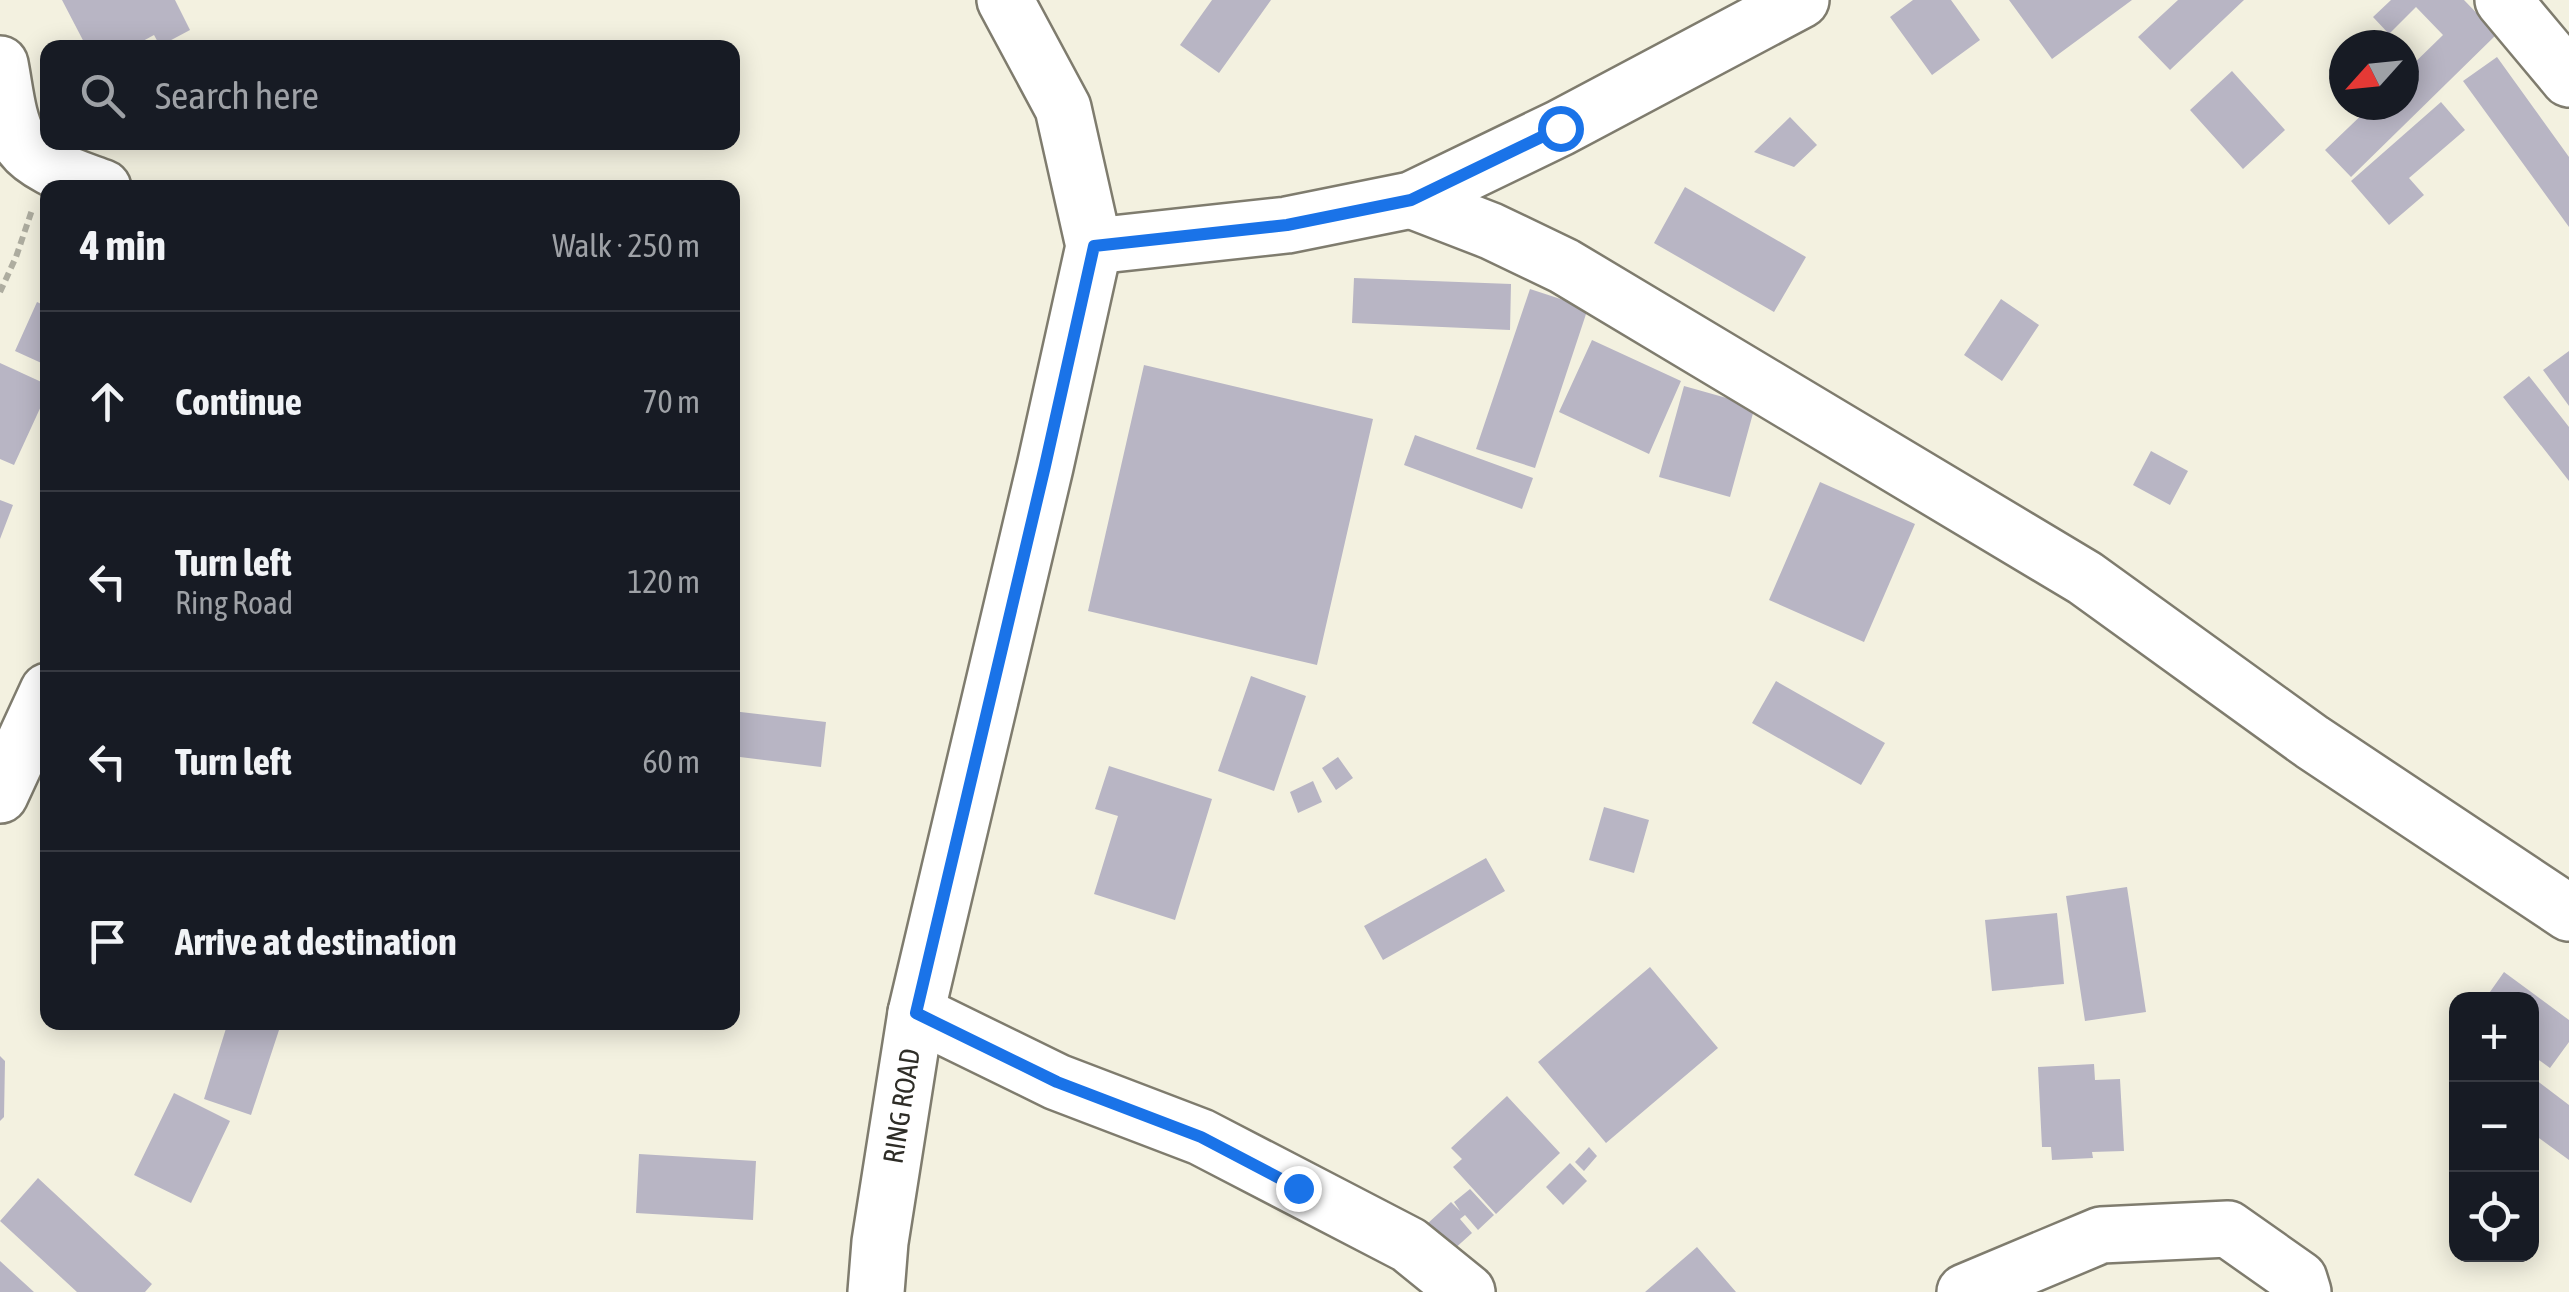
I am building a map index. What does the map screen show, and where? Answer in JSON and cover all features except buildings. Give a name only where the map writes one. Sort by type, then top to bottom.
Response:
[{"type":"street","name":"RING ROAD","points":[[876,1292],[880,1242],[916,1013],[1094,246],[1062,108],[1005,0]]},
{"type":"street","points":[[1094,246],[1287,225],[1411,200],[1560,128],[1800,0]]},
{"type":"street","points":[[2503,0],[2569,79]]},
{"type":"street","points":[[0,64],[10,117],[21,144],[48,166],[83,180]]},
{"type":"street","points":[[1411,200],[1491,231],[1564,266],[2084,578],[2312,742],[2569,914]]},
{"type":"street","points":[[0,795],[40,708]]},
{"type":"street","points":[[916,1013],[1057,1082],[1201,1137],[1410,1245],[1467,1292]]},
{"type":"street","points":[[1965,1292],[2101,1235],[2228,1229],[2299,1279],[2303,1292]]},
{"type":"path","points":[[43,180],[48,166]]},
{"type":"path","points":[[0,292],[40,189]]},
{"type":"route","points":[[1298,1188],[1201,1137],[1057,1082],[916,1013],[1094,246],[1287,225],[1411,200],[1560,128]]}]
